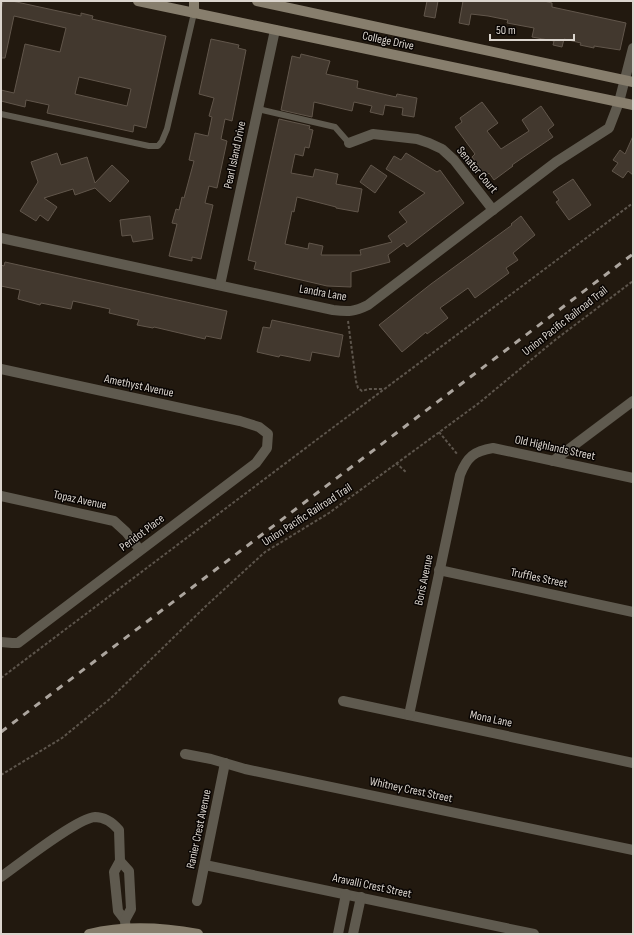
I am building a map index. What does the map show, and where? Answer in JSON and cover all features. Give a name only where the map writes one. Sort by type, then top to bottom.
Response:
[{"type":"main road","name":"College Drive","points":[[138,1],[633,105]]},
{"type":"main road","points":[[194,1],[194,13]]},
{"type":"main road","name":"College Drive","points":[[257,1],[629,81]]},
{"type":"main road","points":[[89,934],[108,929],[125,927],[170,929],[198,934]]},
{"type":"street","name":"Pearl Island Drive","points":[[220,285],[275,30]]},
{"type":"street","name":"Landra Lane","points":[[1,238],[347,312],[357,310],[368,305],[556,162],[610,128],[619,102],[629,81],[633,48]]},
{"type":"street","name":"Senator Court","points":[[349,143],[373,134],[417,139],[442,149],[454,160],[493,210]]},
{"type":"street","name":"Amethyst Avenue","points":[[1,369],[240,421],[259,427],[268,434]]},
{"type":"street","points":[[553,461],[633,401]]},
{"type":"street","name":"Peridot Place","points":[[1,642],[18,643],[256,463],[267,448],[268,434]]},
{"type":"street","name":"Old Highlands Street","points":[[473,455],[482,450],[493,448],[633,478]]},
{"type":"street","name":"Boris Avenue","points":[[409,715],[460,474],[464,464],[473,455]]},
{"type":"street","name":"Topaz Avenue","points":[[1,496],[114,521],[126,532],[140,550]]},
{"type":"street","name":"Truffles Street","points":[[439,570],[633,612]]},
{"type":"street","name":"Mona Lane","points":[[344,701],[633,763]]},
{"type":"street","name":"Whitney Crest Street","points":[[185,754],[245,769],[633,850]]},
{"type":"street","name":"Ranier Crest Avenue","points":[[197,901],[225,763]]},
{"type":"street","points":[[1,877],[51,840],[80,822],[95,817],[110,821],[119,830],[120,861],[114,872],[118,910],[125,927]]},
{"type":"street","points":[[120,861],[129,871],[130,883],[131,909],[125,927]]},
{"type":"street","name":"Aravalli Crest Street","points":[[205,865],[534,934]]},
{"type":"street","points":[[339,929],[346,894]]},
{"type":"street","points":[[354,930],[361,897]]},
{"type":"lane","points":[[1,114],[149,146],[158,146],[168,129],[194,13]]},
{"type":"lane","points":[[258,109],[335,127],[349,143]]},
{"type":"lane","points":[[115,884],[130,883]]},
{"type":"lane","points":[[339,929],[354,930]]},
{"type":"path","points":[[1,678],[633,203]]},
{"type":"path","name":"Union Pacific Railroad Trail","points":[[1,775],[62,738],[111,698],[206,606],[265,552],[329,513],[479,403],[555,340],[633,280]]},
{"type":"path","points":[[347,312],[358,388],[362,391],[369,389],[385,389]]},
{"type":"path","points":[[439,432],[458,455]]},
{"type":"path","points":[[396,463],[407,473]]},
{"type":"building","points":[[3,1],[12,1],[81,16],[81,13],[93,16],[92,19],[166,36],[146,128],[134,125],[133,132],[47,113],[49,105],[26,100],[25,107],[1,101],[1,90],[14,93],[25,44],[60,52],[66,28],[14,16],[5,58],[1,58],[1,10]],"holes":[[[79,77],[131,89],[127,106],[75,94]]]},
{"type":"building","points":[[427,1],[438,1],[435,18],[424,16]]},
{"type":"building","points":[[463,1],[544,1],[552,3],[552,7],[626,23],[620,50],[594,46],[594,48],[564,39],[562,47],[553,45],[554,41],[532,37],[534,28],[507,23],[508,20],[471,14],[469,25],[459,23]]},
{"type":"building","points":[[211,39],[239,45],[238,48],[246,50],[232,121],[225,119],[221,139],[227,141],[217,188],[209,186],[205,203],[213,205],[201,259],[192,257],[192,261],[169,256],[177,224],[172,223],[176,209],[179,210],[182,197],[184,198],[194,161],[189,160],[195,133],[208,136],[212,117],[209,116],[214,98],[199,94]]},
{"type":"building","points":[[301,54],[330,61],[326,74],[358,81],[357,88],[396,97],[397,94],[417,98],[414,117],[402,115],[403,108],[385,105],[383,115],[370,112],[372,106],[354,102],[352,111],[314,102],[312,117],[281,110],[292,56],[300,58]]},
{"type":"building","points":[[482,102],[498,123],[487,131],[501,149],[529,131],[522,120],[541,106],[554,125],[548,130],[553,137],[512,165],[513,166],[494,180],[489,173],[486,176],[472,157],[475,154],[455,127],[462,122],[460,118]]},
{"type":"building","points":[[279,119],[310,126],[309,129],[313,130],[309,148],[305,147],[303,156],[295,154],[291,173],[313,177],[315,169],[338,174],[336,184],[362,189],[358,212],[336,208],[297,197],[294,212],[292,211],[285,244],[308,249],[309,243],[323,246],[321,255],[361,255],[360,250],[392,242],[388,236],[407,222],[399,212],[425,193],[386,169],[394,156],[401,160],[406,153],[437,172],[440,170],[464,203],[407,247],[404,243],[388,255],[390,262],[351,272],[351,287],[327,286],[254,269],[256,262],[248,260]]},
{"type":"building","points":[[633,136],[633,175],[628,171],[623,178],[612,171],[618,163],[613,160],[620,150],[625,154]]},
{"type":"building","points":[[57,153],[61,165],[87,157],[95,183],[112,165],[129,181],[110,202],[95,188],[75,195],[73,189],[44,198],[57,207],[48,221],[40,215],[36,221],[20,211],[38,182],[31,162]]},
{"type":"building","points":[[371,165],[387,176],[375,193],[360,182]]},
{"type":"building","points":[[573,179],[591,205],[569,220],[556,202],[559,200],[553,192]]},
{"type":"building","points":[[150,216],[153,239],[133,242],[131,235],[122,236],[120,220]]},
{"type":"building","points":[[521,216],[535,235],[513,253],[518,260],[506,268],[509,273],[475,298],[468,288],[440,308],[448,318],[427,334],[426,332],[402,352],[379,325],[431,284],[512,225],[511,224]]},
{"type":"building","points":[[5,262],[227,311],[221,339],[206,336],[205,339],[154,327],[137,325],[139,320],[109,313],[110,309],[73,301],[71,309],[41,303],[40,305],[18,299],[20,290],[1,286],[1,265],[4,266]]},
{"type":"building","points":[[272,320],[343,335],[339,357],[312,352],[310,361],[280,355],[279,357],[257,352],[263,327],[270,328]]},
{"type":"railway","points":[[1,732],[633,254]]}]
